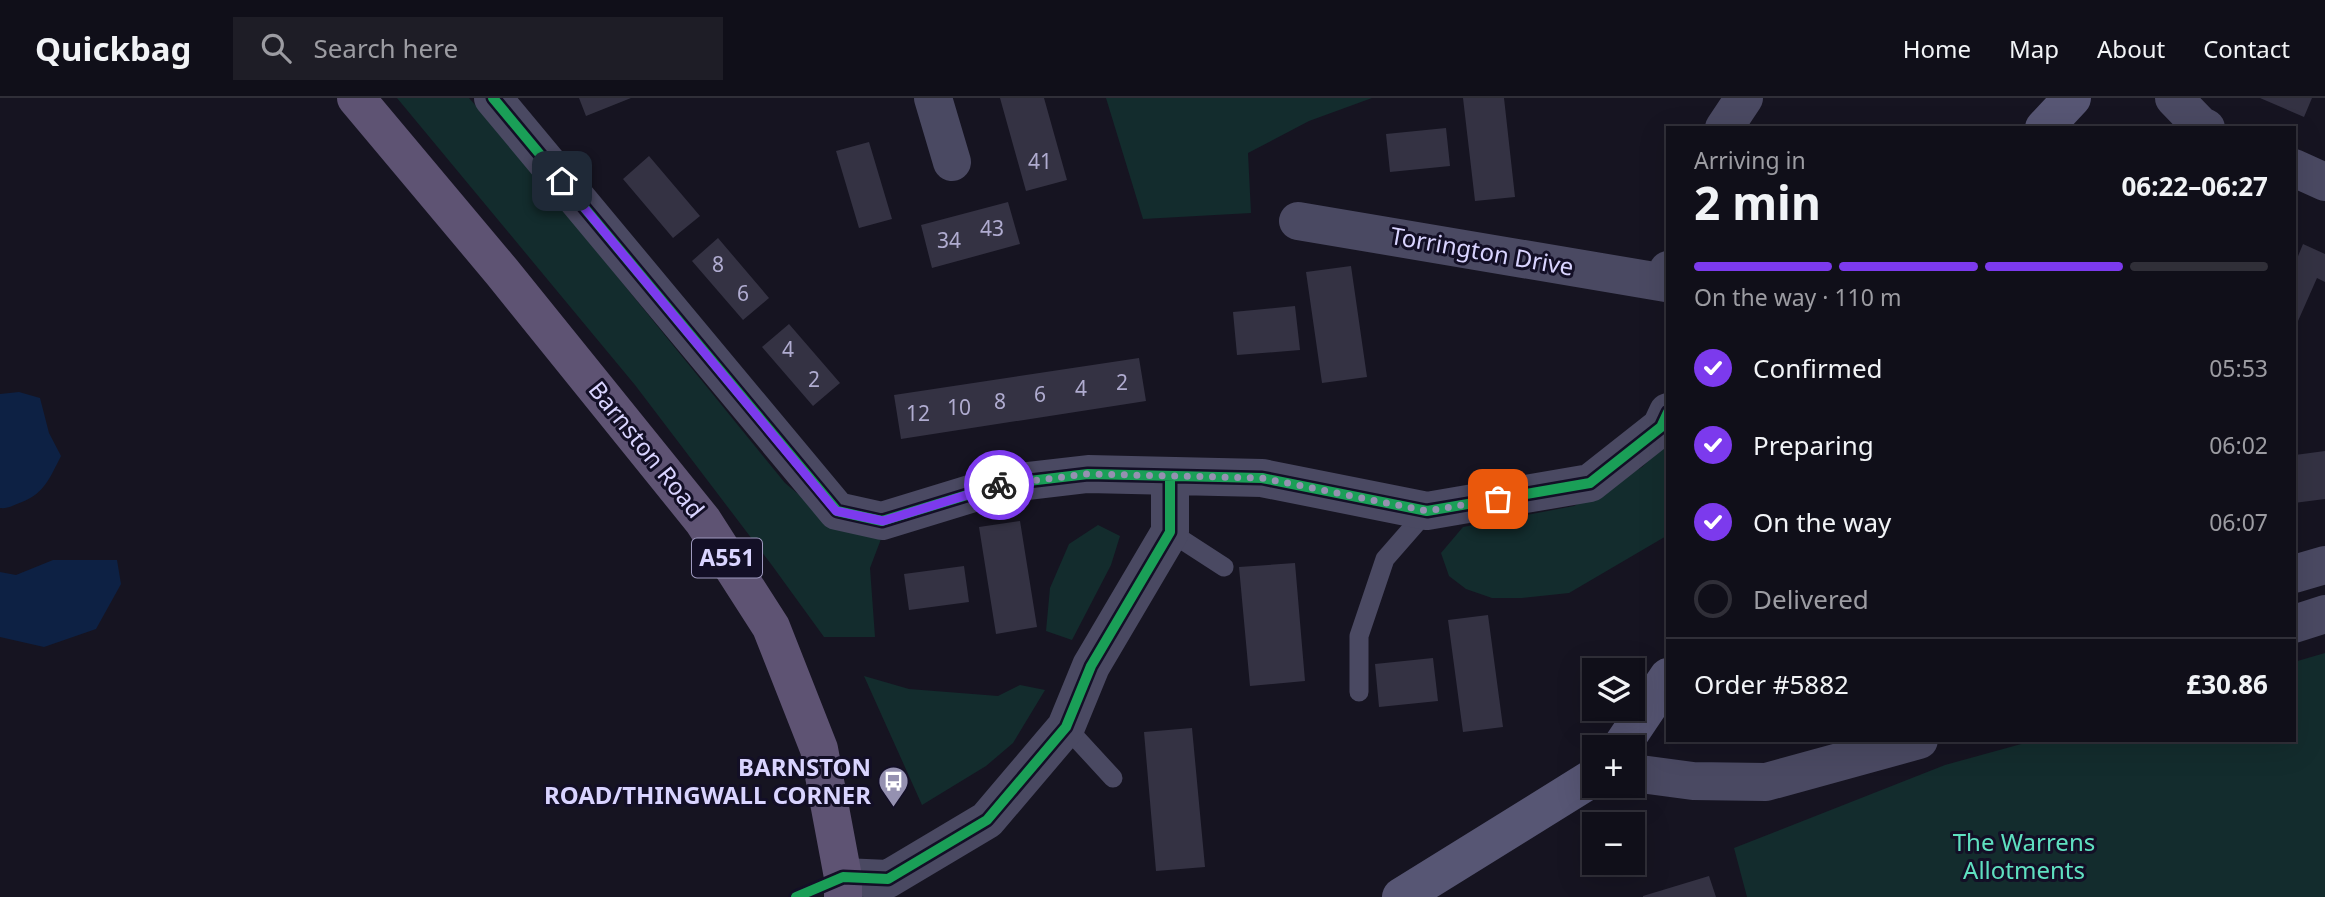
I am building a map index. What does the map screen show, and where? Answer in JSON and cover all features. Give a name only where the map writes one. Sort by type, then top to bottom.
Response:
[{"type":"main road","name":"Barnston Road","points":[[356,98],[502,272],[704,521],[771,626],[819,749],[843,887]]},
{"type":"main road","points":[[2046,126],[2072,98]]},
{"type":"main road","points":[[1629,735],[1666,680]]},
{"type":"main road","points":[[1401,897],[1582,784]]},
{"type":"street","points":[[493,98],[836,511],[883,521],[1003,484],[1087,474],[1262,478],[1427,511],[1590,483],[1661,427],[1666,416]]},
{"type":"street","points":[[933,98],[952,162]]},
{"type":"street","points":[[1725,126],[1744,98]]},
{"type":"street","points":[[2174,98],[2202,126]]},
{"type":"street","points":[[2296,169],[2325,182]]},
{"type":"street","name":"Torrington Drive","points":[[1298,221],[1666,280]]},
{"type":"street","points":[[843,887],[888,879],[987,820],[1066,727],[1091,666],[1170,531],[1170,476]]},
{"type":"street","points":[[2296,572],[2325,565]]},
{"type":"street","points":[[2296,623],[2325,614]]},
{"type":"street","points":[[1645,775],[1693,781],[1766,782],[1912,742]]},
{"type":"lane","points":[[1359,692],[1359,636],[1385,559],[1427,511]]},
{"type":"lane","points":[[1170,531],[1224,567]]},
{"type":"lane","points":[[1066,727],[1114,778]]},
{"type":"green space","points":[[397,98],[469,98],[512,147],[785,483],[828,519],[881,539],[870,568],[875,637],[824,637],[635,385]]},
{"type":"green space","points":[[1106,98],[1372,98],[1309,121],[1248,153],[1251,213],[1143,219]]},
{"type":"green space","points":[[1666,444],[1666,536],[1569,593],[1492,598],[1466,589],[1449,576],[1441,553],[1463,527],[1574,506],[1642,467]]},
{"type":"green space","points":[[1098,525],[1120,536],[1111,565],[1072,640],[1046,631],[1050,588],[1069,544]]},
{"type":"green space","name":"The Warrens Allotments","points":[[2325,653],[2325,897],[1747,897],[1734,848],[1945,765],[2029,742],[2296,742],[2296,661]]},
{"type":"green space","points":[[864,676],[909,689],[998,696],[1020,685],[1045,690],[1013,743],[986,766],[922,805]]},
{"type":"water","points":[[19,392],[40,398],[49,433],[61,456],[46,484],[36,494],[6,508],[0,508],[0,394]]},
{"type":"water","points":[[53,560],[117,560],[121,584],[96,629],[44,647],[0,637],[0,572],[16,575]]},
{"type":"building","points":[[579,98],[631,98],[586,116]]},
{"type":"building","points":[[1000,98],[1044,98],[1067,180],[1026,191]]},
{"type":"building","points":[[1463,98],[1504,98],[1515,197],[1475,201]]},
{"type":"building","points":[[2260,98],[2312,98],[2304,117]]},
{"type":"building","points":[[1446,128],[1450,166],[1390,172],[1386,134]]},
{"type":"building","points":[[869,142],[892,219],[859,228],[836,151]]},
{"type":"building","points":[[649,156],[700,216],[673,238],[623,179]]},
{"type":"building","points":[[1008,202],[1020,244],[932,268],[921,225]]},
{"type":"building","points":[[718,238],[769,298],[743,320],[692,261]]},
{"type":"building","points":[[2303,244],[2325,254],[2325,282],[2317,278],[2298,321],[2296,320],[2296,261]]},
{"type":"building","points":[[1351,266],[1367,377],[1322,383],[1306,272]]},
{"type":"building","points":[[1295,306],[1300,350],[1237,355],[1233,312]]},
{"type":"building","points":[[789,324],[840,383],[813,406],[762,347]]},
{"type":"building","points":[[1139,358],[1146,401],[901,439],[894,395]]},
{"type":"building","points":[[2325,451],[2325,499],[2296,503],[2296,455]]},
{"type":"building","points":[[1020,521],[1037,627],[996,634],[979,527]]},
{"type":"building","points":[[1295,563],[1305,681],[1250,686],[1239,567]]},
{"type":"building","points":[[964,566],[969,602],[909,610],[904,574]]},
{"type":"building","points":[[1488,615],[1503,727],[1463,732],[1448,620]]},
{"type":"building","points":[[1433,658],[1438,701],[1379,707],[1375,664]]},
{"type":"building","points":[[1192,728],[1205,867],[1156,871],[1144,732]]},
{"type":"building","points":[[1709,876],[1716,897],[1643,897],[1643,896]]},
{"type":"cycle path","points":[[493,98],[837,511],[882,521],[1003,484],[1088,474],[1262,478],[1427,511],[1590,483],[1661,427],[1666,416]]},
{"type":"cycle path","points":[[796,897],[843,877],[888,879],[987,820],[1066,727],[1091,666],[1170,532],[1170,476]]},
{"type":"way so far","points":[[999,485],[1087,474],[1262,478],[1427,511],[1498,499]]},
{"type":"place","name":"BARNSTON ROAD/THINGWALL CORNER","points":[[894,809]]},
{"type":"route","points":[[562,181],[836,511],[883,521],[999,485]]}]
